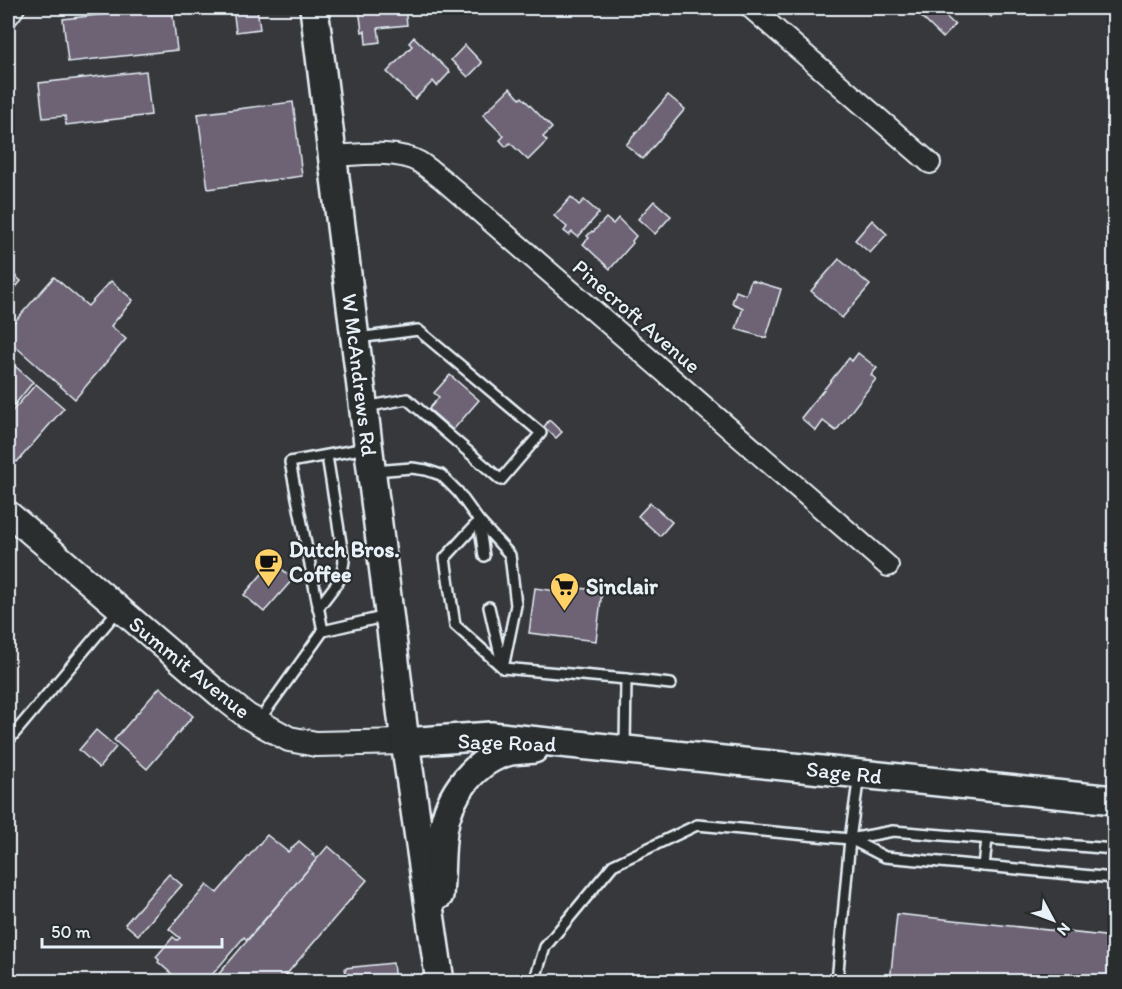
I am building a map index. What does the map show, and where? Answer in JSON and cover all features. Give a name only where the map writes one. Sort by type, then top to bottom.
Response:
[{"type":"main road","name":"W McAndrews Rd","points":[[314,8],[405,742],[438,969]]},
{"type":"main road","name":"Sage Road","points":[[405,742],[491,736],[573,745]]},
{"type":"main road","name":"Sage Rd","points":[[573,745],[1114,800]]},
{"type":"main road","points":[[438,969],[443,829],[450,805],[463,783],[478,768],[502,754],[573,745]]},
{"type":"street","points":[[8,16],[14,8]]},
{"type":"street","points":[[751,8],[930,164]]},
{"type":"street","name":"Pinecroft Avenue","points":[[333,156],[398,155],[417,161],[442,179],[888,566]]},
{"type":"street","name":"Summit Avenue","points":[[8,513],[247,716],[289,739],[316,744],[405,742]]},
{"type":"lane","points":[[355,339],[418,330],[542,433],[501,480],[406,399],[364,407]]},
{"type":"lane","points":[[318,608],[341,578],[344,561],[327,456]]},
{"type":"lane","points":[[323,631],[290,462],[327,456],[370,460],[426,470],[441,475],[458,492],[479,521],[510,555],[516,605],[503,668]]},
{"type":"lane","points":[[479,521],[484,556]]},
{"type":"lane","points":[[479,521],[445,558],[455,625],[503,668],[671,684]]},
{"type":"lane","points":[[489,607],[503,668]]},
{"type":"lane","points":[[8,741],[119,609]]},
{"type":"lane","points":[[258,722],[323,631],[390,616]]},
{"type":"lane","points":[[625,750],[626,679]]},
{"type":"lane","points":[[837,981],[850,838],[859,774]]},
{"type":"lane","points":[[534,981],[545,947],[613,865],[697,825],[850,838],[893,831],[1114,849]]},
{"type":"lane","points":[[850,838],[885,857],[1114,878]]},
{"type":"lane","points":[[984,866],[987,839]]},
{"type":"building","points":[[172,8],[177,50],[68,62],[63,19]]},
{"type":"building","points":[[233,8],[257,8],[260,29],[236,32]]},
{"type":"building","points":[[359,8],[405,8],[407,25],[378,28],[380,42],[366,44]]},
{"type":"building","points":[[916,8],[937,8],[955,25],[943,38],[914,10]]},
{"type":"building","points":[[980,8],[999,8],[991,17]]},
{"type":"building","points":[[414,37],[450,72],[437,86],[433,81],[415,99],[387,72],[412,46],[409,43]]},
{"type":"building","points":[[465,45],[482,63],[468,77],[451,60]]},
{"type":"building","points":[[146,71],[151,115],[66,125],[65,116],[43,118],[39,83]]},
{"type":"building","points":[[510,88],[552,128],[543,137],[547,141],[528,160],[510,143],[506,147],[500,140],[504,136],[483,115]]},
{"type":"building","points":[[668,95],[685,109],[643,159],[626,145]]},
{"type":"building","points":[[293,102],[302,176],[208,189],[198,114]]},
{"type":"building","points":[[571,197],[579,205],[584,200],[599,213],[578,237],[572,232],[569,235],[564,231],[567,227],[554,216]]},
{"type":"building","points":[[654,201],[671,216],[655,234],[638,219]]},
{"type":"building","points":[[606,218],[613,224],[618,218],[636,236],[633,243],[610,269],[583,244],[589,238],[587,236]]},
{"type":"building","points":[[872,220],[887,234],[870,253],[855,240]]},
{"type":"building","points":[[839,259],[870,285],[842,318],[811,291]]},
{"type":"building","points":[[8,269],[21,281],[8,297]]},
{"type":"building","points":[[54,277],[88,306],[111,281],[133,300],[111,326],[126,339],[75,399],[8,340],[8,329]]},
{"type":"building","points":[[751,280],[781,289],[766,338],[736,329],[743,308],[732,303],[736,291],[746,295]]},
{"type":"building","points":[[858,353],[877,368],[871,375],[876,379],[836,431],[823,421],[816,431],[801,418],[849,358],[852,361]]},
{"type":"building","points":[[8,360],[33,382],[8,413]]},
{"type":"building","points":[[450,375],[479,400],[453,430],[429,409],[439,397],[434,393]]},
{"type":"building","points":[[36,384],[64,408],[17,462],[8,455],[8,416]]},
{"type":"building","points":[[549,420],[562,432],[556,438],[544,427]]},
{"type":"building","points":[[650,503],[672,522],[660,536],[638,516]]},
{"type":"building","name":"Dutch Bros. Coffee","points":[[273,561],[293,579],[264,612],[244,595]]},
{"type":"building","name":"Sinclair","points":[[556,585],[602,591],[596,641],[529,633],[535,588],[556,591]]},
{"type":"building","points":[[160,687],[193,716],[147,769],[114,740]]},
{"type":"building","points":[[96,730],[116,747],[99,768],[79,750]]},
{"type":"building","points":[[267,835],[288,852],[299,841],[317,859],[247,940],[244,937],[206,982],[181,982],[158,962],[156,957],[173,937],[177,940],[180,938],[169,929],[207,885],[217,893]]},
{"type":"building","points":[[328,846],[367,880],[280,982],[212,982]]},
{"type":"building","points":[[169,874],[182,885],[138,935],[125,924]]},
{"type":"building","points":[[897,914],[1114,937],[1114,982],[890,982]]},
{"type":"building","points":[[393,963],[395,982],[347,982],[345,968]]},
{"type":"place","name":"Dutch Bros. Coffee","points":[[268,588]]},
{"type":"place","name":"Sinclair","points":[[565,612]]}]
